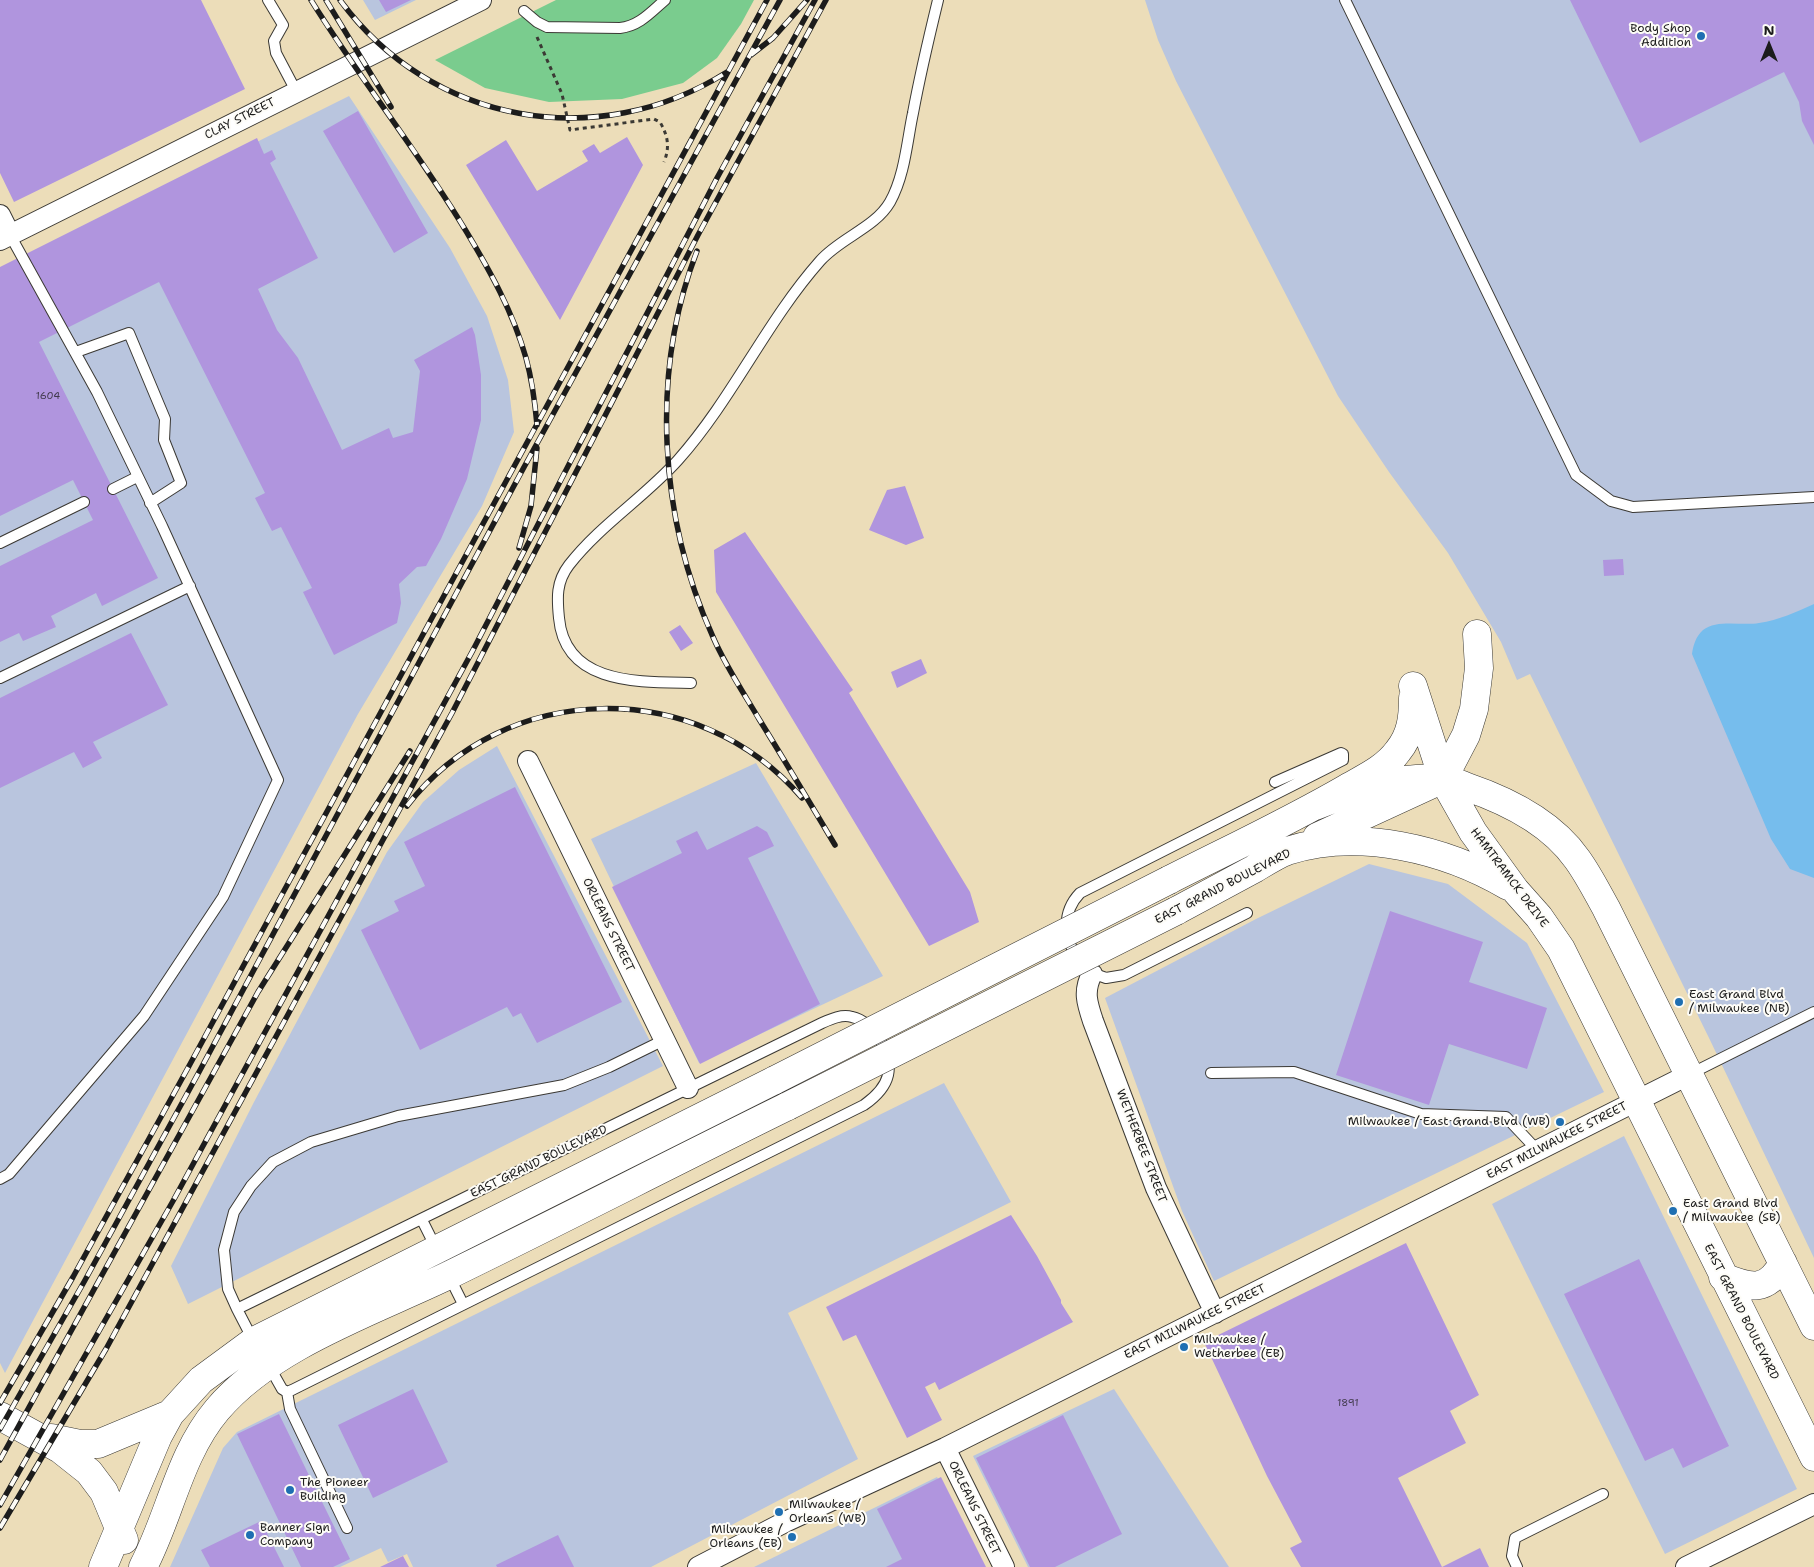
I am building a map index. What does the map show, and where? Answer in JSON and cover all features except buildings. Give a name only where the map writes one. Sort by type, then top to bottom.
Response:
[{"type":"main road","points":[[1286,851],[1443,779],[1466,735],[1474,709],[1479,668],[1477,634]]},
{"type":"main road","name":"HAMTRAMCK DRIVE","points":[[1315,806],[1383,766],[1398,752],[1408,735],[1413,719],[1413,686],[1443,779],[1473,832],[1515,890],[1550,933],[1561,950],[1574,978]]},
{"type":"main road","points":[[103,1567],[120,1531],[149,1456],[170,1414],[201,1380],[254,1341],[775,1080],[1315,806],[1357,790],[1381,784],[1443,779],[1504,802],[1539,822],[1577,858],[1606,908],[1657,1006],[1814,1326]]},
{"type":"main road","name":"EAST GRAND BOULEVARD","points":[[143,1567],[152,1551],[183,1468],[198,1437],[216,1411],[244,1382],[292,1350],[448,1275],[788,1106],[1176,911],[1286,851],[1352,840],[1426,851],[1470,866],[1515,890]]},
{"type":"main road","name":"EAST GRAND BOULEVARD","points":[[1574,978],[1814,1458]]},
{"type":"main road","points":[[436,1249],[448,1275]]},
{"type":"main road","points":[[1723,1277],[1743,1285],[1756,1286],[1767,1283],[1777,1275],[1783,1263]]},
{"type":"main road","points":[[254,1341],[269,1365]]},
{"type":"main road","points":[[36,1434],[80,1444],[98,1444],[170,1414]]},
{"type":"main road","points":[[0,1416],[36,1434],[82,1466],[96,1480],[104,1492],[135,1567]]},
{"type":"street","name":"CLAY STREET","points":[[5,238],[480,0]]},
{"type":"street","points":[[0,215],[5,238]]},
{"type":"street","name":"ORLEANS STREET","points":[[528,762],[688,1088]]},
{"type":"street","name":"WETHERBEE STREET","points":[[1092,974],[1088,983],[1086,999],[1093,1021],[1156,1188],[1214,1313]]},
{"type":"street","name":"EAST MILWAUKEE STREET","points":[[698,1567],[785,1522],[945,1448],[1690,1074]]},
{"type":"street","name":"ORLEANS STREET","points":[[945,1448],[1004,1567]]},
{"type":"street","points":[[1692,1566],[1814,1504]]},
{"type":"lane","points":[[268,0],[283,25],[274,41],[276,53],[296,91]]},
{"type":"lane","points":[[524,11],[537,22],[547,27],[620,28],[632,26],[640,22],[665,0]]},
{"type":"lane","points":[[691,683],[648,682],[601,674],[584,665],[572,654],[562,638],[557,588],[569,565],[610,523],[680,457],[713,416],[791,298],[820,261],[847,237],[871,222],[890,202],[902,167],[938,0]]},
{"type":"lane","points":[[1345,0],[1576,475],[1611,501],[1633,507],[1814,497]]},
{"type":"lane","points":[[0,1179],[9,1174],[144,1016],[223,897],[278,780],[190,586],[76,352],[5,238]]},
{"type":"lane","points":[[76,352],[129,333],[165,419],[164,440],[182,483],[150,503]]},
{"type":"lane","points":[[113,488],[137,477]]},
{"type":"lane","points":[[0,543],[84,502]]},
{"type":"lane","points":[[0,678],[190,586]]},
{"type":"lane","points":[[1247,913],[1124,975],[1106,978],[1092,974],[1076,958],[1066,926],[1068,907],[1080,894],[1342,760],[1343,754],[1341,753],[1275,782]]},
{"type":"lane","points":[[1690,1074],[1814,1012]]},
{"type":"lane","name":"EAST GRAND BOULEVARD","points":[[237,1309],[822,1023],[844,1016],[858,1018],[870,1027],[880,1042],[889,1068],[882,1088],[864,1105],[287,1392]]},
{"type":"lane","points":[[254,1341],[228,1290],[224,1250],[234,1212],[250,1186],[273,1162],[311,1142],[398,1116],[564,1085],[609,1067],[664,1040]]},
{"type":"lane","points":[[1210,1073],[1294,1072],[1421,1114],[1506,1117],[1538,1151]]},
{"type":"lane","points":[[422,1220],[436,1249]]},
{"type":"lane","points":[[448,1275],[463,1304]]},
{"type":"lane","points":[[269,1365],[282,1389],[287,1392],[290,1409],[347,1528]]},
{"type":"lane","points":[[1517,1567],[1512,1556],[1515,1538],[1603,1494]]},
{"type":"path","points":[[524,11],[562,94],[570,130],[654,119],[660,122],[668,139],[668,152],[664,162]]},
{"type":"shaded area","points":[[363,0],[416,0],[375,20]]},
{"type":"shaded area","points":[[1145,0],[1814,0],[1814,1258],[1710,1040],[1530,674],[1517,680],[1501,642],[1448,553],[1389,472],[1338,396],[1176,81],[1158,40]]},
{"type":"shaded area","points":[[349,96],[450,248],[487,316],[508,380],[514,432],[482,506],[358,714],[5,1373],[0,1363],[0,270]]},
{"type":"shaded area","points":[[497,746],[663,1066],[188,1304],[171,1266],[254,1102],[387,852],[423,802],[459,770]]},
{"type":"shaded area","points":[[756,763],[883,976],[699,1063],[591,839]]},
{"type":"shaded area","points":[[1369,864],[1448,884],[1527,943],[1604,1092],[1214,1281],[1182,1211],[1105,998],[1256,919]]},
{"type":"shaded area","points":[[944,1083],[1011,1202],[788,1313],[858,1459],[651,1567],[413,1567],[407,1554],[388,1562],[381,1548],[340,1567],[170,1567],[223,1448],[237,1432]]},
{"type":"shaded area","points":[[1624,1136],[1797,1489],[1665,1554],[1492,1204]]},
{"type":"shaded area","points":[[1114,1389],[1229,1567],[1028,1567],[973,1456]]},
{"type":"shaded area","points":[[937,1477],[983,1567],[754,1567]]},
{"type":"green space","points":[[556,0],[754,0],[741,24],[717,58],[683,83],[622,99],[549,102],[485,88],[435,60]]},
{"type":"water","points":[[1814,604],[1814,878],[1790,869],[1771,839],[1692,654],[1698,635],[1709,627],[1722,624],[1766,622]]},
{"type":"railway","points":[[311,0],[448,201],[492,277],[508,308],[521,341],[530,375],[537,425]]},
{"type":"railway","points":[[326,0],[391,107]]},
{"type":"railway","points":[[340,0],[377,42],[421,75],[468,99],[519,113],[571,118],[624,113],[677,98],[727,72]]},
{"type":"railway","points":[[0,1403],[73,1277],[189,1066],[767,0]]},
{"type":"railway","points":[[0,1429],[84,1282],[199,1072],[523,469],[780,0]]},
{"type":"railway","points":[[751,55],[773,38],[807,0]]},
{"type":"railway","points":[[0,1505],[173,1201],[472,652],[717,178],[815,0]]},
{"type":"railway","points":[[0,1528],[106,1349],[452,713],[698,235],[826,0]]},
{"type":"railway","points":[[697,251],[682,298],[672,346],[667,395],[667,445],[672,495],[681,544],[695,591],[723,658],[835,845]]},
{"type":"railway","points":[[519,548],[531,506],[537,448]]},
{"type":"railway","points":[[407,806],[448,764],[495,734],[548,715],[602,709],[657,713],[710,730],[759,758],[802,798]]},
{"type":"railway","points":[[0,1460],[258,992],[410,751]]},
{"type":"place","name":"Body Shop Addition","points":[[1701,36]]},
{"type":"place","name":"East Grand Blvd / Milwaukee (NB)","points":[[1679,1002]]},
{"type":"place","name":"Milwaukee / East Grand Blvd (WB)","points":[[1560,1122]]},
{"type":"place","name":"East Grand Blvd / Milwaukee (SB)","points":[[1673,1211]]},
{"type":"place","name":"Milwaukee / Wetherbee (EB)","points":[[1184,1347]]},
{"type":"place","name":"The Pioneer Building","points":[[290,1490]]},
{"type":"place","name":"Milwaukee / Orleans (WB)","points":[[779,1512]]},
{"type":"place","name":"Banner Sign Company","points":[[250,1535]]},
{"type":"place","name":"Milwaukee / Orleans (EB)","points":[[792,1537]]}]
